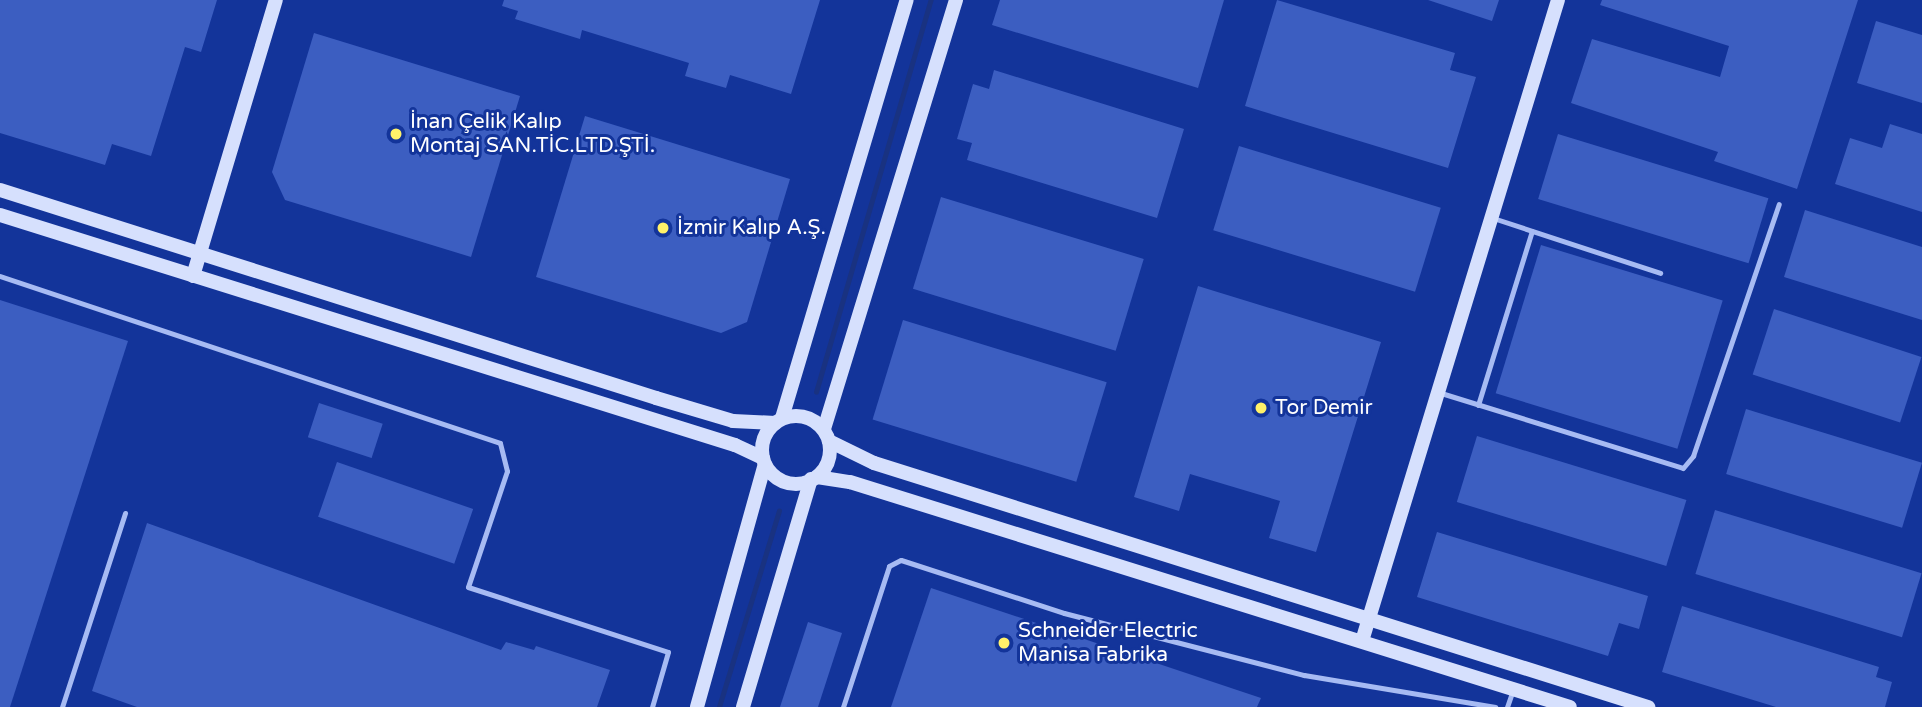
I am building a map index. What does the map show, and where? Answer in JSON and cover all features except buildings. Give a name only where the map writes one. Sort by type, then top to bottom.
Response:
[{"type":"street","points":[[192,276],[275,0]]},
{"type":"street","points":[[697,707],[764,461],[762,443],[778,421],[907,0]]},
{"type":"street","points":[[743,707],[814,478],[828,463],[826,435],[956,0]]},
{"type":"street","points":[[1362,641],[1558,0]]},
{"type":"street","points":[[0,190],[733,421],[778,421],[805,417],[826,435],[874,463],[1648,707]]},
{"type":"street","points":[[0,215],[764,461],[781,480],[792,484],[814,478],[850,482],[1570,707]]},
{"type":"lane","points":[[1438,392],[1683,468],[1693,456],[1779,204]]},
{"type":"lane","points":[[1491,218],[1660,273]]},
{"type":"lane","points":[[1478,405],[1532,231]]},
{"type":"lane","points":[[0,276],[500,443],[508,471],[468,587],[668,652],[652,707]]},
{"type":"lane","points":[[61,707],[125,513]]},
{"type":"lane","points":[[843,707],[889,566],[901,560],[1064,613],[1304,674],[1496,707]]},
{"type":"lane","points":[[1507,707],[1513,689]]},
{"type":"waterway","points":[[816,392],[931,0]]},
{"type":"waterway","points":[[719,707],[779,511]]},
{"type":"place","name":"İnan Çelik Kalıp Montaj SAN.TİC.LTD.ŞTİ.","points":[[396,134]]},
{"type":"place","name":"İzmir Kalıp A.Ş.","points":[[663,228]]},
{"type":"place","name":"Tor Demir","points":[[1261,408]]},
{"type":"place","name":"Schneider Electric Manisa Fabrika","points":[[1004,643]]}]
